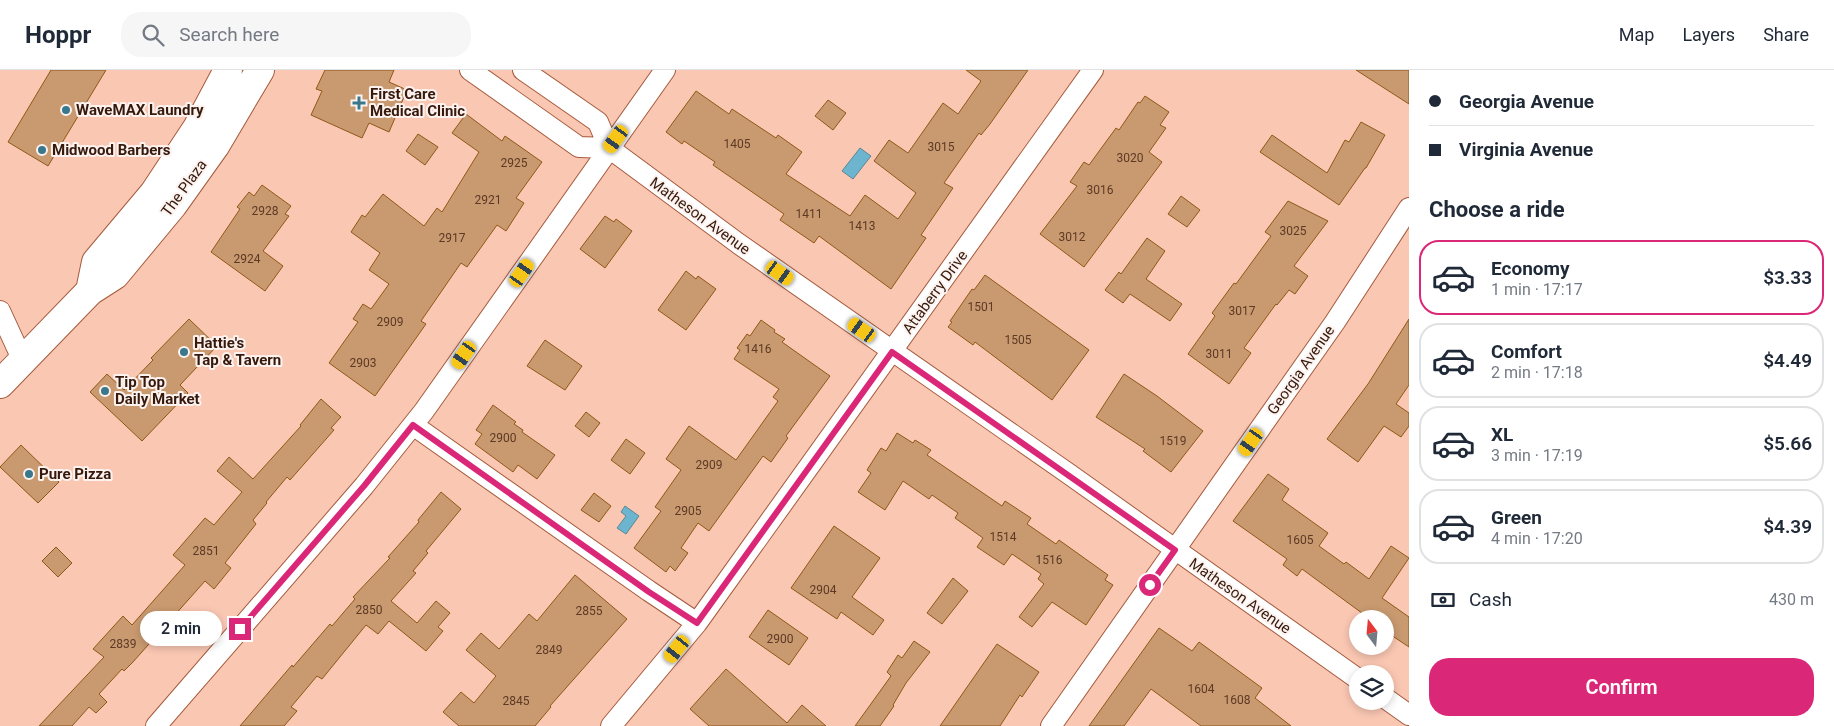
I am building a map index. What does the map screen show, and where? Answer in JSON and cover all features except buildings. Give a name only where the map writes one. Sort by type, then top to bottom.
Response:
[{"type":"main road","name":"The Plaza","points":[[90,291],[96,262],[154,194],[197,128],[228,70]]},
{"type":"main road","name":"The Plaza","points":[[0,384],[90,291],[115,275],[173,205],[215,146],[260,70]]},
{"type":"street","points":[[470,70],[579,147],[609,148]]},
{"type":"street","points":[[523,70],[598,122],[609,148]]},
{"type":"street","points":[[156,726],[364,486],[413,425],[666,70]]},
{"type":"street","name":"Attaberry Drive","points":[[611,726],[697,623],[1093,70]]},
{"type":"street","name":"Matheson Avenue","points":[[609,148],[746,250],[1349,673]]},
{"type":"street","name":"Georgia Avenue","points":[[1051,726],[1335,322],[1409,208]]},
{"type":"street","points":[[0,311],[23,361]]},
{"type":"street","points":[[413,425],[649,592],[697,623]]},
{"type":"street","points":[[1394,704],[1409,715]]},
{"type":"water","points":[[860,148],[871,156],[853,179],[842,171]]},
{"type":"water","points":[[625,506],[639,516],[626,534],[617,528],[626,516],[621,512]]},
{"type":"place","name":"First Care Medical Clinic","points":[[359,103]]},
{"type":"place","name":"WaveMAX Laundry","points":[[66,110]]},
{"type":"place","name":"Midwood Barbers","points":[[42,150]]},
{"type":"place","name":"Hattie's Tap & Tavern","points":[[184,352]]},
{"type":"place","name":"Tip Top Daily Market","points":[[105,391]]},
{"type":"place","name":"Pure Pizza","points":[[29,474]]},
{"type":"route","points":[[240,629],[364,486],[413,425],[649,592],[697,623],[892,352],[1055,464],[1175,550],[1150,585]]}]
